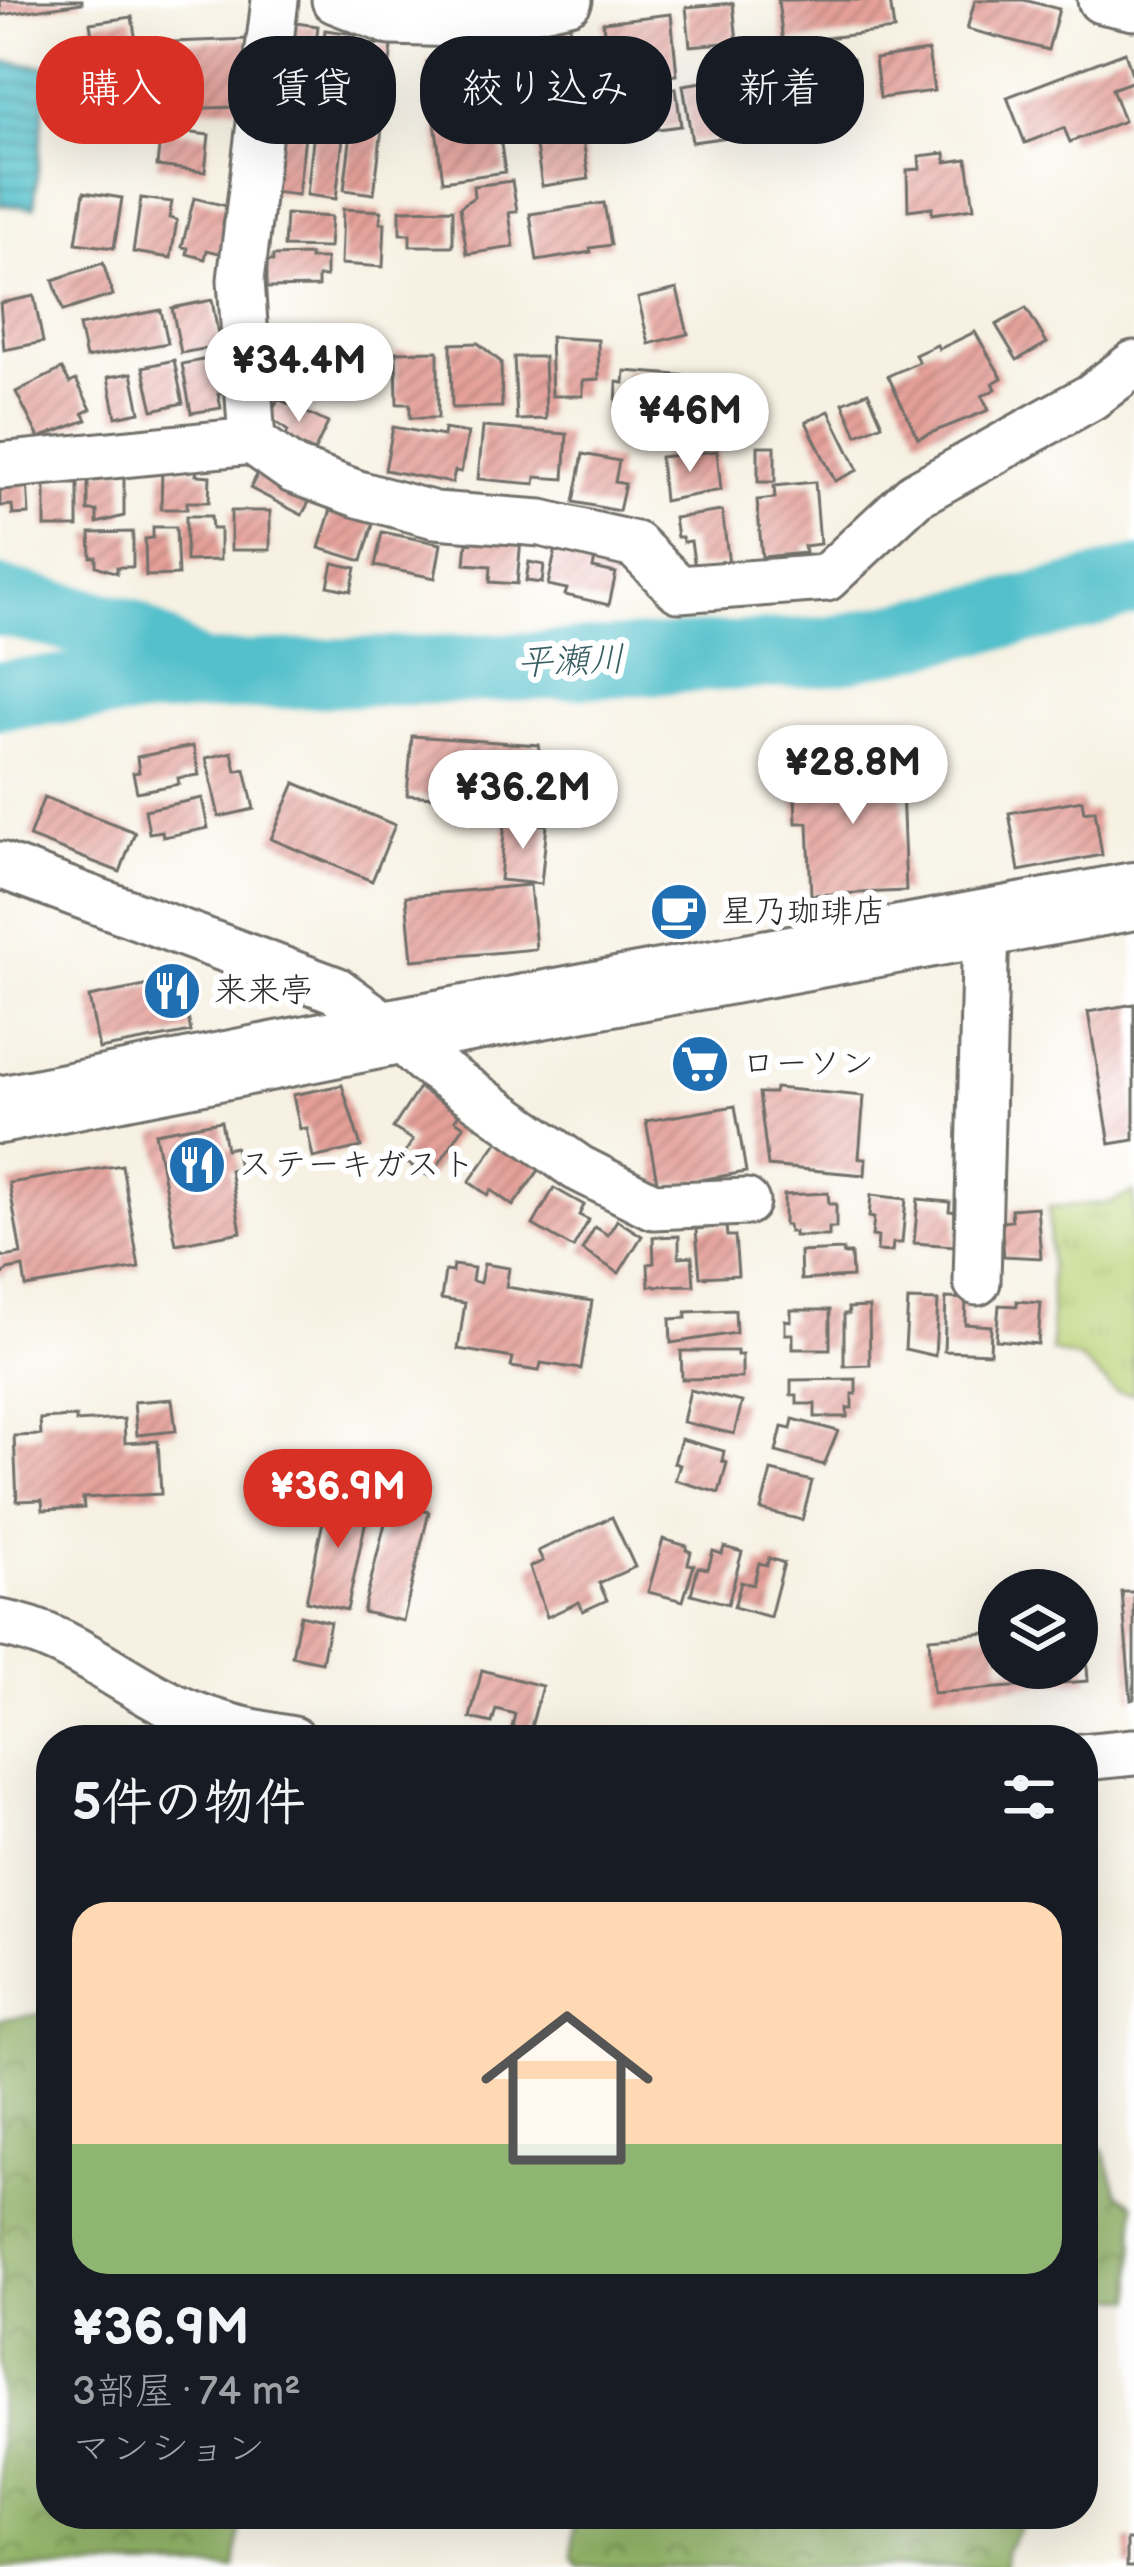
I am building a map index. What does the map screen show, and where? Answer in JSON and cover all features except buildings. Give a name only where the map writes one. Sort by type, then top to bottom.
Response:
[{"type":"street","points":[[252,441],[241,280],[275,0]]},
{"type":"street","points":[[335,0],[391,22],[459,24],[499,8],[569,0]]},
{"type":"street","points":[[1101,0],[1134,7]]},
{"type":"street","points":[[0,466],[252,441],[293,470],[396,505],[435,515],[541,523],[634,545],[679,589],[826,578],[916,495],[1091,397],[1134,364]]},
{"type":"street","points":[[0,866],[336,990],[424,1060],[578,1168],[653,1206],[746,1202]]},
{"type":"street","points":[[0,1110],[1134,896]]},
{"type":"street","points":[[976,1282],[986,923]]},
{"type":"street","points":[[0,1623],[42,1633],[162,1701],[220,1725]]},
{"type":"street","points":[[1098,1756],[1134,1752]]},
{"type":"green space","points":[[1134,1192],[1134,1394],[1116,1392],[1080,1359],[1052,1351],[1049,1207],[1109,1203]]},
{"type":"green space","points":[[36,2015],[36,2529],[240,2529],[235,2567],[0,2567],[0,2019]]},
{"type":"green space","points":[[1098,2146],[1118,2193],[1134,2204],[1134,2299],[1098,2297]]},
{"type":"green space","points":[[574,2529],[1019,2529],[1005,2552],[1005,2567],[579,2567],[572,2558]]},
{"type":"water","points":[[0,61],[36,65],[36,144],[40,144],[34,208],[0,205]]},
{"type":"waterway","name":"平瀬川","points":[[0,695],[201,677],[831,651],[1065,601],[1134,581]]},
{"type":"waterway","points":[[0,601],[125,632],[201,677]]},
{"type":"place","name":"星乃珈琲店","points":[[679,912]]},
{"type":"place","name":"来来亭","points":[[172,991]]},
{"type":"place","name":"ローソン","points":[[700,1064]]},
{"type":"place","name":"ステーキガスト","points":[[197,1165]]}]
